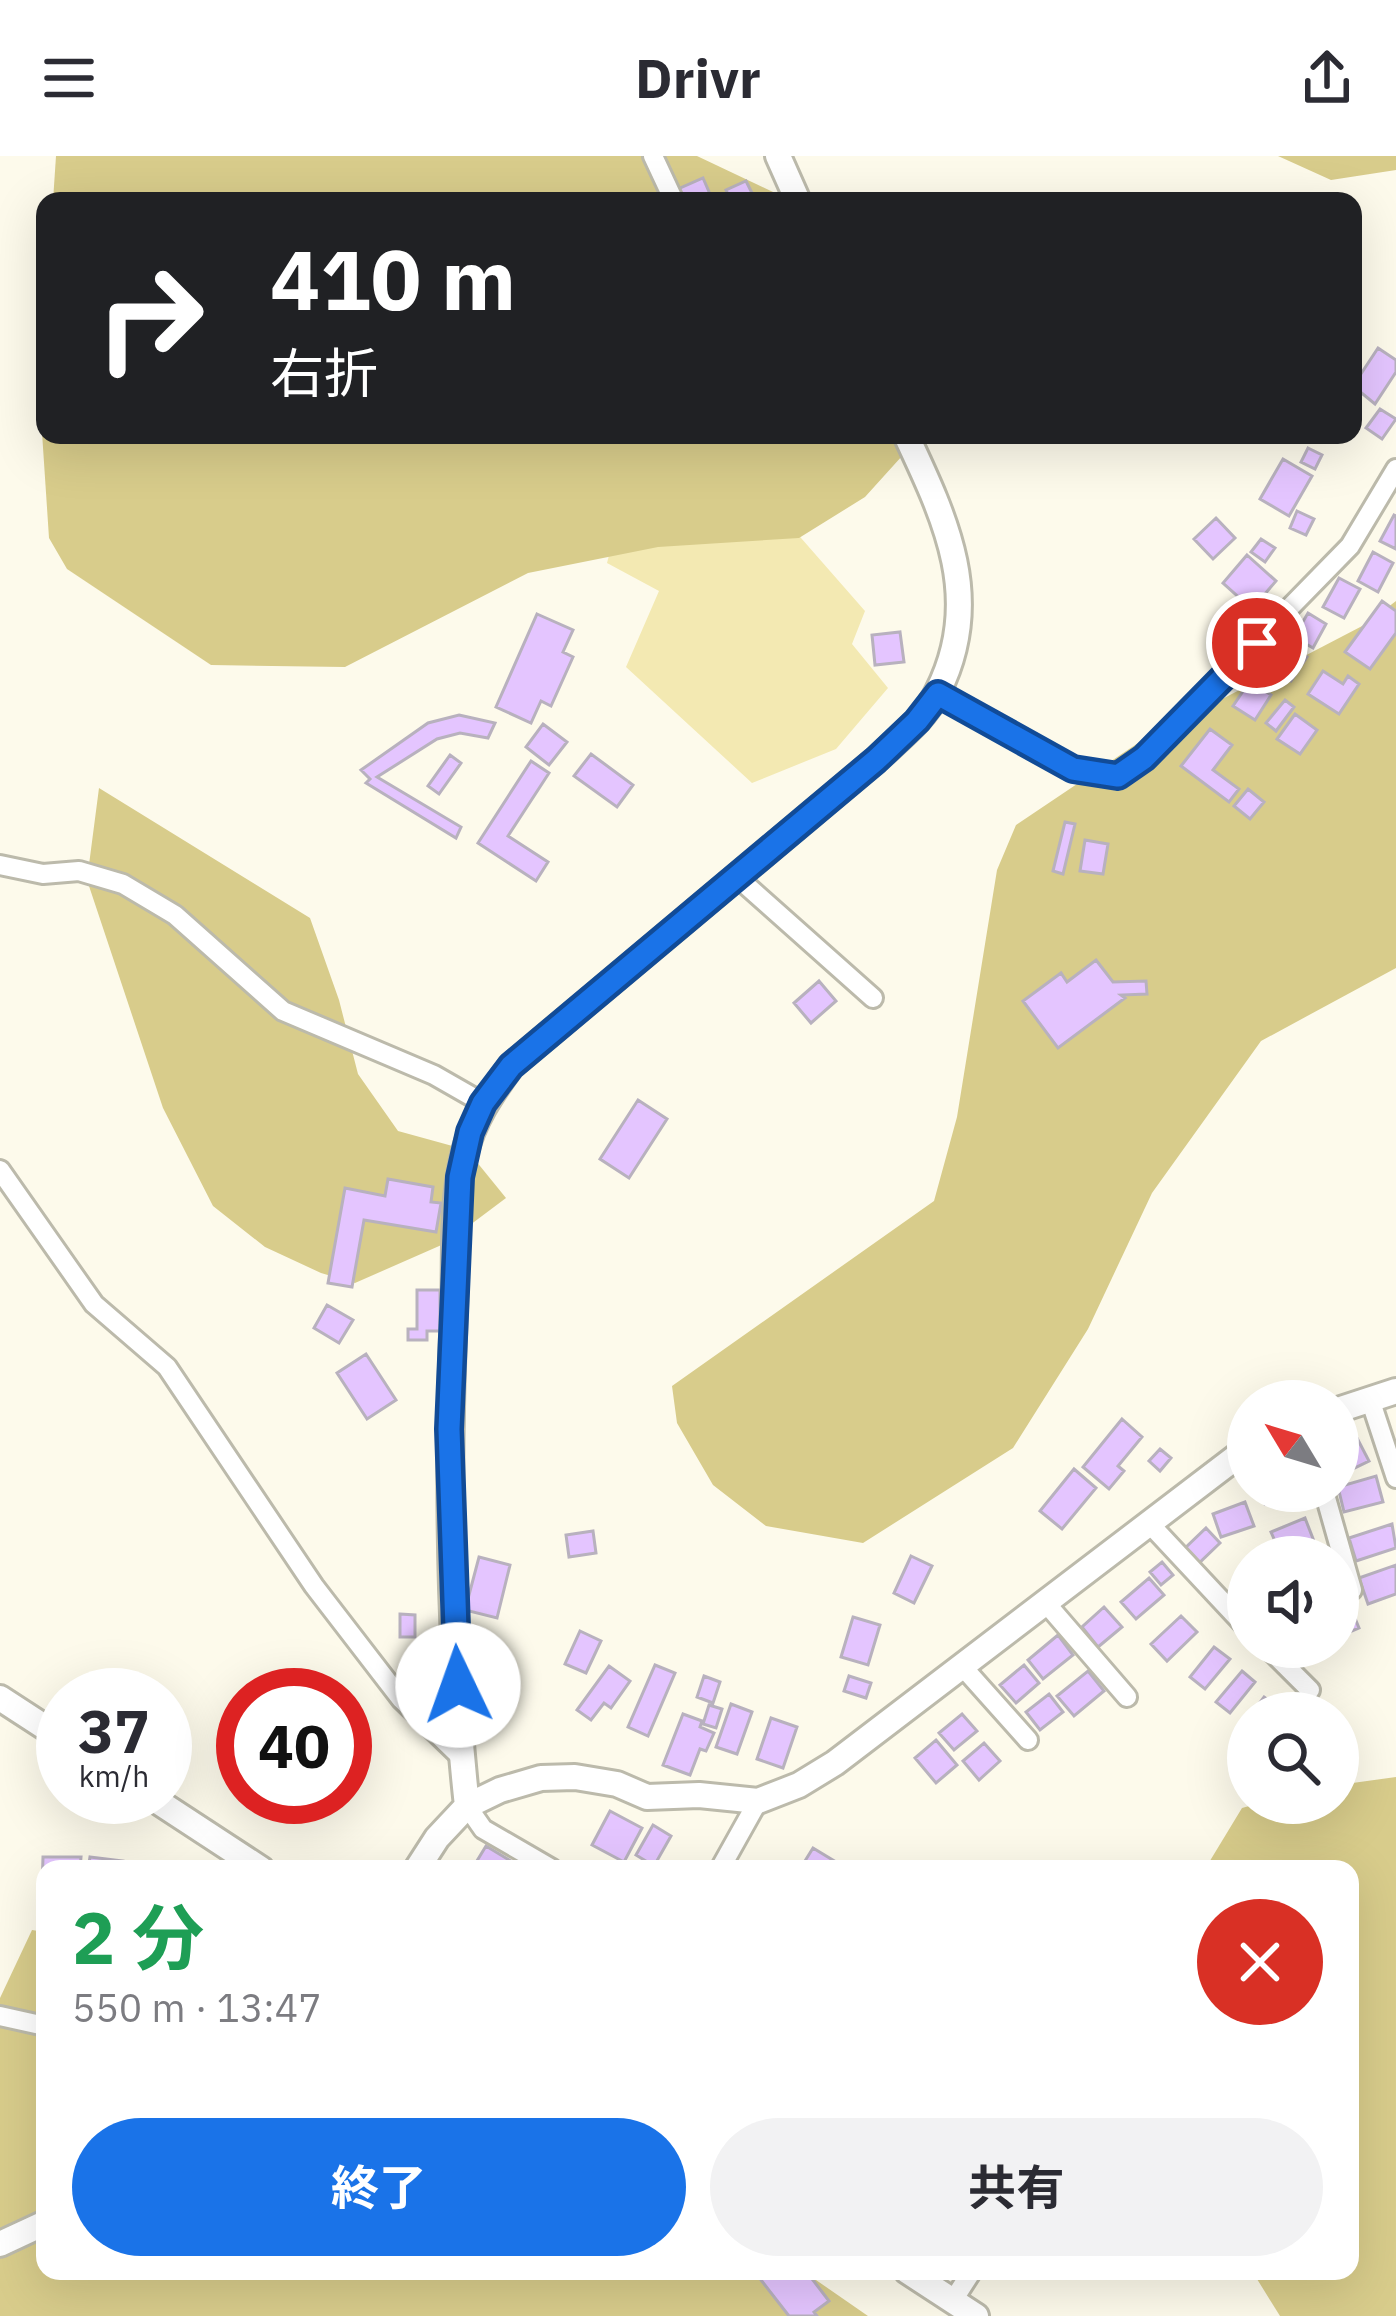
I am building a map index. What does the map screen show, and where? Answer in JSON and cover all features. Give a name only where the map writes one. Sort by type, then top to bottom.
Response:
[{"type":"street","points":[[653,156],[670,192]]},
{"type":"street","points":[[778,156],[794,192]]},
{"type":"street","points":[[536,1860],[483,1828],[467,1806],[461,1758],[449,1429],[460,1177],[470,1132],[483,1103],[511,1066],[876,760],[938,694],[954,649],[959,573],[948,533],[910,444]]},
{"type":"street","points":[[938,694],[1073,769],[1118,776],[1144,758],[1350,546],[1396,469]]},
{"type":"street","points":[[0,865],[43,874],[79,871],[123,884],[175,915],[283,1011],[434,1075],[483,1103]]},
{"type":"street","points":[[737,877],[873,998]]},
{"type":"street","points":[[0,1170],[94,1304],[166,1367],[314,1586],[400,1699],[461,1758]]},
{"type":"street","points":[[1359,1405],[1396,1391]]},
{"type":"street","points":[[1371,1402],[1396,1478]]},
{"type":"street","points":[[424,1860],[467,1806],[541,1778],[575,1777],[617,1784],[646,1798],[699,1795],[758,1801],[799,1785],[835,1763],[1227,1464]]},
{"type":"street","points":[[1150,1523],[1227,1606]]},
{"type":"street","points":[[1046,1602],[1127,1697]]},
{"type":"street","points":[[962,1666],[1028,1740]]},
{"type":"street","points":[[1288,1668],[1310,1690]]},
{"type":"street","points":[[0,1698],[36,1721]]},
{"type":"street","points":[[724,1860],[758,1801]]},
{"type":"street","points":[[192,1824],[247,1860]]},
{"type":"street","points":[[0,2017],[36,2024]]},
{"type":"street","points":[[0,2244],[36,2227]]},
{"type":"street","points":[[920,2280],[976,2316]]},
{"type":"street","points":[[952,2302],[967,2280]]},
{"type":"shaded area","points":[[56,156],[697,156],[773,192],[54,192]]},
{"type":"shaded area","points":[[1278,156],[1396,156],[1396,170],[1331,180]]},
{"type":"shaded area","points":[[43,444],[913,444],[865,497],[799,538],[658,547],[528,573],[345,667],[211,665],[67,569],[49,538]]},
{"type":"shaded area","points":[[780,514],[865,611],[852,644],[888,688],[836,749],[752,783],[626,667],[659,591],[607,563],[615,532]]},
{"type":"shaded area","points":[[1396,601],[1396,968],[1261,1041],[1152,1193],[1088,1329],[1013,1448],[863,1543],[766,1526],[713,1485],[677,1423],[672,1386],[934,1201],[957,1117],[997,870],[1016,825],[1138,743],[1366,624]]},
{"type":"shaded area","points":[[99,788],[310,918],[339,1000],[358,1074],[398,1131],[467,1150],[506,1198],[446,1243],[355,1283],[265,1247],[213,1206],[163,1108],[87,880]]},
{"type":"shaded area","points":[[1396,1777],[1396,2316],[1280,2316],[1258,2280],[1359,2280],[1359,1860],[1210,1860],[1232,1824],[1359,1824],[1359,1782]]},
{"type":"shaded area","points":[[32,1930],[36,1931],[36,2280],[816,2280],[868,2316],[0,2316],[0,1998]]},
{"type":"building","points":[[703,178],[709,192],[679,192]]},
{"type":"building","points":[[746,181],[752,192],[727,192]]},
{"type":"building","points":[[1378,348],[1396,360],[1396,372],[1375,404],[1362,393],[1362,372]]},
{"type":"building","points":[[1380,409],[1396,419],[1382,439],[1366,428]]},
{"type":"building","points":[[1308,448],[1322,455],[1315,469],[1301,462]]},
{"type":"building","points":[[1283,459],[1312,476],[1289,516],[1260,499]]},
{"type":"building","points":[[1297,511],[1314,519],[1306,535],[1290,528]]},
{"type":"building","points":[[1396,516],[1396,549],[1380,541]]},
{"type":"building","points":[[1216,518],[1235,538],[1213,559],[1194,539]]},
{"type":"building","points":[[1261,539],[1275,548],[1265,562],[1251,552]]},
{"type":"building","points":[[1373,552],[1393,563],[1378,592],[1358,581]]},
{"type":"building","points":[[1247,555],[1276,581],[1252,609],[1223,583]]},
{"type":"building","points":[[1339,578],[1360,589],[1344,618],[1323,607]]},
{"type":"building","points":[[1382,601],[1396,611],[1396,633],[1370,669],[1345,652]]},
{"type":"building","points":[[1308,613],[1326,624],[1313,648],[1294,637]]},
{"type":"building","points":[[537,614],[573,630],[563,652],[573,657],[551,706],[541,701],[531,723],[496,707]]},
{"type":"building","points":[[900,632],[904,662],[875,665],[872,635]]},
{"type":"building","points":[[1284,642],[1307,657],[1291,681],[1268,666]]},
{"type":"building","points":[[1323,671],[1343,684],[1348,676],[1359,684],[1339,714],[1308,694]]},
{"type":"building","points":[[1250,681],[1271,695],[1255,720],[1233,706]]},
{"type":"building","points":[[1285,700],[1294,707],[1276,731],[1266,723]]},
{"type":"building","points":[[1295,714],[1317,730],[1300,754],[1277,739]]},
{"type":"building","points":[[459,715],[495,723],[488,738],[460,733],[437,739],[377,777],[461,827],[456,838],[366,783],[370,779],[361,770],[428,723]]},
{"type":"building","points":[[543,724],[567,742],[549,765],[526,747]]},
{"type":"building","points":[[1210,729],[1232,745],[1213,770],[1239,789],[1229,802],[1181,766]]},
{"type":"building","points":[[591,754],[633,785],[617,807],[574,776]]},
{"type":"building","points":[[450,755],[461,763],[439,794],[428,786]]},
{"type":"building","points":[[531,761],[549,773],[508,836],[548,862],[536,881],[478,843]]},
{"type":"building","points":[[1248,789],[1264,802],[1250,819],[1234,806]]},
{"type":"building","points":[[1065,822],[1075,824],[1063,874],[1053,871]]},
{"type":"building","points":[[1085,840],[1108,844],[1103,874],[1080,871]]},
{"type":"building","points":[[1096,960],[1113,982],[1146,981],[1147,994],[1121,995],[1125,998],[1058,1048],[1023,1001],[1061,973],[1067,982]]},
{"type":"building","points":[[819,981],[836,1001],[811,1023],[794,1003]]},
{"type":"building","points":[[638,1100],[667,1119],[629,1178],[600,1159]]},
{"type":"building","points":[[388,1179],[433,1187],[431,1202],[441,1203],[436,1232],[364,1220],[352,1287],[328,1283],[345,1188],[385,1196]]},
{"type":"building","points":[[417,1290],[440,1290],[440,1331],[427,1331],[427,1340],[408,1340],[408,1329],[417,1329]]},
{"type":"building","points":[[327,1305],[353,1320],[339,1343],[314,1328]]},
{"type":"building","points":[[366,1354],[396,1400],[367,1419],[337,1373]]},
{"type":"building","points":[[1122,1419],[1142,1437],[1118,1466],[1124,1471],[1109,1489],[1083,1467]]},
{"type":"building","points":[[1359,1442],[1369,1461],[1359,1466]]},
{"type":"building","points":[[1160,1449],[1171,1458],[1160,1471],[1149,1461]]},
{"type":"building","points":[[1074,1469],[1096,1488],[1062,1529],[1040,1511]]},
{"type":"building","points":[[1376,1476],[1383,1502],[1359,1508],[1359,1481]]},
{"type":"building","points":[[1227,1509],[1249,1512],[1254,1526],[1221,1537],[1213,1514]]},
{"type":"building","points":[[1305,1518],[1312,1536],[1273,1536],[1271,1532]]},
{"type":"building","points":[[1392,1524],[1396,1548],[1359,1560],[1359,1536],[1355,1536]]},
{"type":"building","points":[[1206,1528],[1220,1543],[1197,1565],[1183,1550]]},
{"type":"building","points":[[593,1531],[596,1553],[569,1557],[566,1535]]},
{"type":"building","points":[[911,1556],[932,1566],[914,1603],[894,1593]]},
{"type":"building","points":[[479,1557],[510,1565],[497,1618],[465,1610]]},
{"type":"building","points":[[1162,1562],[1173,1575],[1161,1585],[1150,1572]]},
{"type":"building","points":[[1396,1565],[1396,1594],[1368,1604],[1359,1578]]},
{"type":"building","points":[[1149,1578],[1164,1595],[1136,1619],[1121,1602]]},
{"type":"building","points":[[1104,1607],[1122,1627],[1098,1647],[1082,1627]]},
{"type":"building","points":[[400,1614],[415,1615],[415,1637],[400,1637]]},
{"type":"building","points":[[1181,1616],[1197,1632],[1167,1661],[1151,1644]]},
{"type":"building","points":[[853,1617],[880,1625],[868,1665],[841,1657]]},
{"type":"building","points":[[580,1631],[601,1641],[586,1673],[565,1664]]},
{"type":"building","points":[[1058,1635],[1073,1655],[1043,1679],[1028,1660]]},
{"type":"building","points":[[1214,1647],[1227,1657],[1205,1689],[1190,1677]]},
{"type":"building","points":[[655,1665],[675,1673],[648,1736],[628,1727]]},
{"type":"building","points":[[1024,1665],[1039,1683],[1016,1703],[1000,1685]]},
{"type":"building","points":[[609,1666],[630,1681],[611,1708],[604,1703],[591,1720],[577,1710]]},
{"type":"building","points":[[1088,1671],[1104,1691],[1074,1716],[1057,1696]]},
{"type":"building","points":[[1242,1671],[1255,1682],[1247,1692],[1227,1692],[1227,1711],[1216,1702]]},
{"type":"building","points":[[704,1676],[720,1682],[713,1703],[697,1697]]},
{"type":"building","points":[[849,1676],[871,1683],[866,1698],[844,1691]]},
{"type":"building","points":[[1049,1694],[1063,1712],[1040,1730],[1026,1712]]},
{"type":"building","points":[[731,1704],[752,1712],[737,1754],[716,1747]]},
{"type":"building","points":[[709,1705],[722,1709],[716,1728],[703,1724]]},
{"type":"building","points":[[683,1714],[702,1721],[700,1727],[714,1733],[706,1751],[700,1749],[690,1775],[663,1765]]},
{"type":"building","points":[[962,1714],[977,1731],[954,1750],[939,1733]]},
{"type":"building","points":[[771,1718],[797,1727],[783,1768],[757,1759]]},
{"type":"building","points":[[936,1740],[957,1765],[936,1783],[915,1758]]},
{"type":"building","points":[[984,1743],[1000,1761],[979,1780],[963,1761]]},
{"type":"building","points":[[610,1811],[642,1828],[625,1860],[592,1845]]},
{"type":"building","points":[[653,1825],[671,1836],[657,1860],[636,1855]]},
{"type":"building","points":[[486,1846],[509,1860],[477,1860]]},
{"type":"building","points":[[813,1848],[833,1860],[806,1860]]},
{"type":"building","points":[[43,1857],[81,1857],[81,1860]]},
{"type":"building","points":[[761,2280],[813,2280],[829,2301],[814,2312],[817,2316],[789,2316]]},
{"type":"route","points":[[458,1685],[449,1429],[460,1177],[470,1132],[483,1103],[511,1066],[876,760],[938,694],[1073,769],[1118,776],[1144,758],[1257,643]]}]
